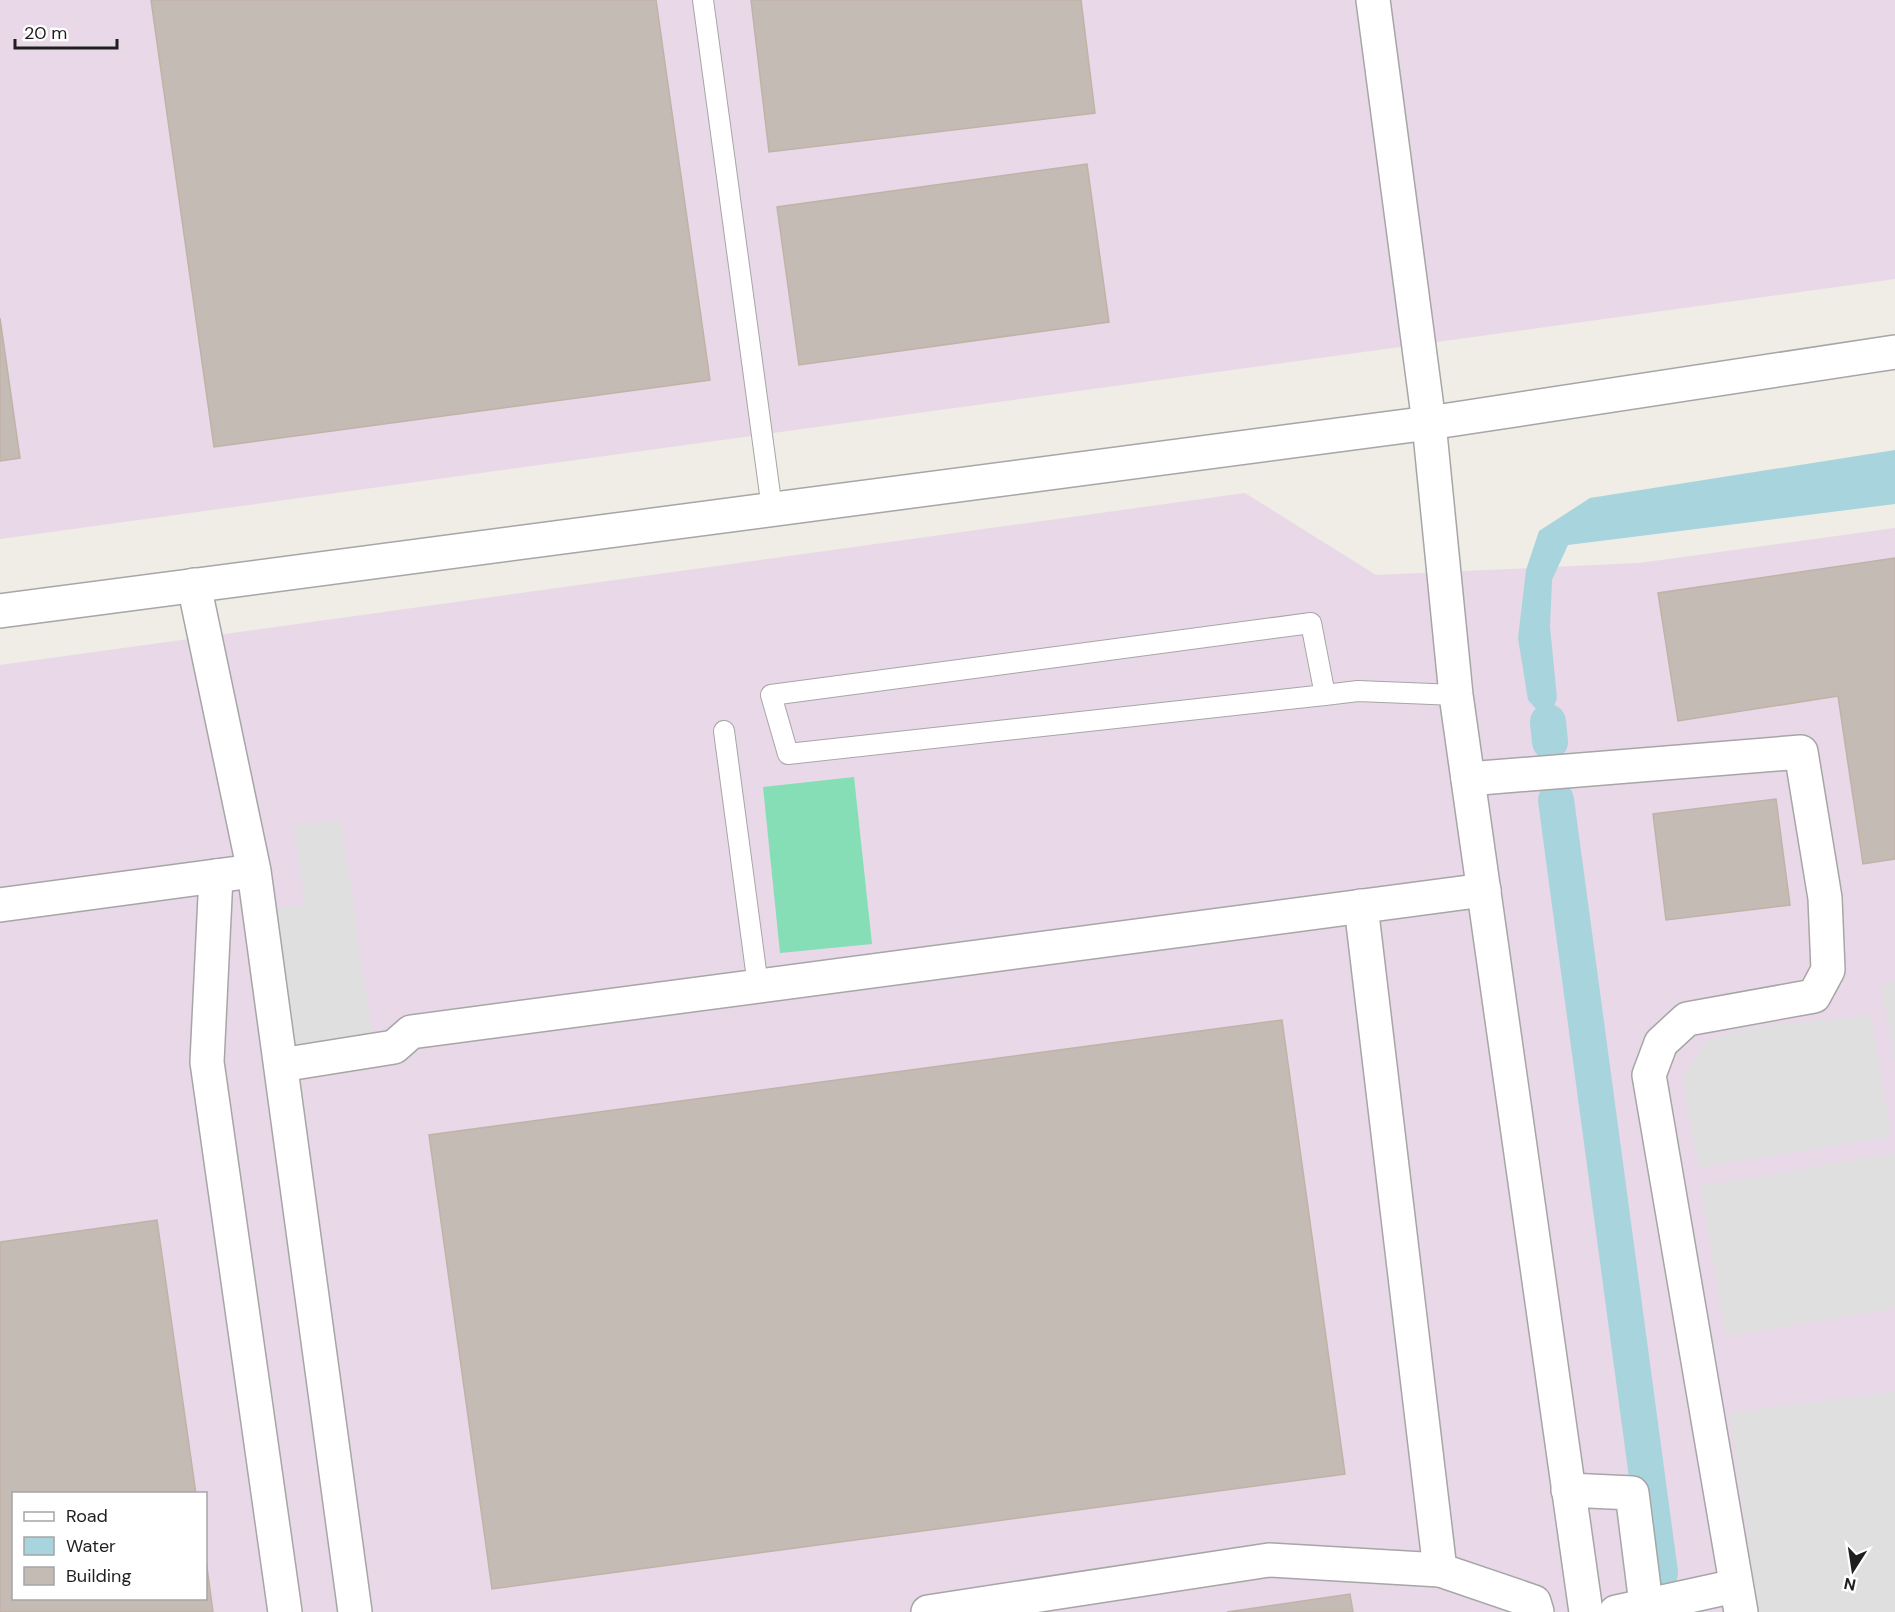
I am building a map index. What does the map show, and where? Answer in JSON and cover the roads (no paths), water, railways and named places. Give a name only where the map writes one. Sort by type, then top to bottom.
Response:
[{"type":"street","points":[[1373,0],[1429,423],[1456,695],[1586,1612]]},
{"type":"street","points":[[0,611],[1429,423],[1895,352]]},
{"type":"street","points":[[194,585],[254,871],[356,1612]]},
{"type":"street","points":[[1468,778],[1801,752],[1825,898],[1828,970],[1814,996],[1687,1019],[1661,1043],[1649,1075],[1738,1599],[1637,1610],[1632,1493],[1568,1490]]},
{"type":"street","points":[[0,905],[254,871]]},
{"type":"street","points":[[216,876],[207,1062],[285,1612]]},
{"type":"street","points":[[280,1065],[394,1047],[411,1032],[1484,890]]},
{"type":"street","points":[[1361,906],[1440,1570]]},
{"type":"street","points":[[928,1612],[1269,1560],[1440,1570],[1534,1602],[1537,1612]]},
{"type":"lane","points":[[703,0],[772,509]]},
{"type":"lane","points":[[1325,695],[1311,622],[771,695],[788,754],[1325,695],[1358,691],[1456,695]]},
{"type":"lane","points":[[724,731],[758,986]]},
{"type":"water","points":[[1895,450],[1895,504],[1568,545],[1552,580],[1550,627],[1557,698],[1548,722],[1528,700],[1518,638],[1526,570],[1539,531],[1590,498]]},
{"type":"waterway","points":[[1548,722],[1550,742]]},
{"type":"waterway","points":[[1556,800],[1660,1573]]}]
